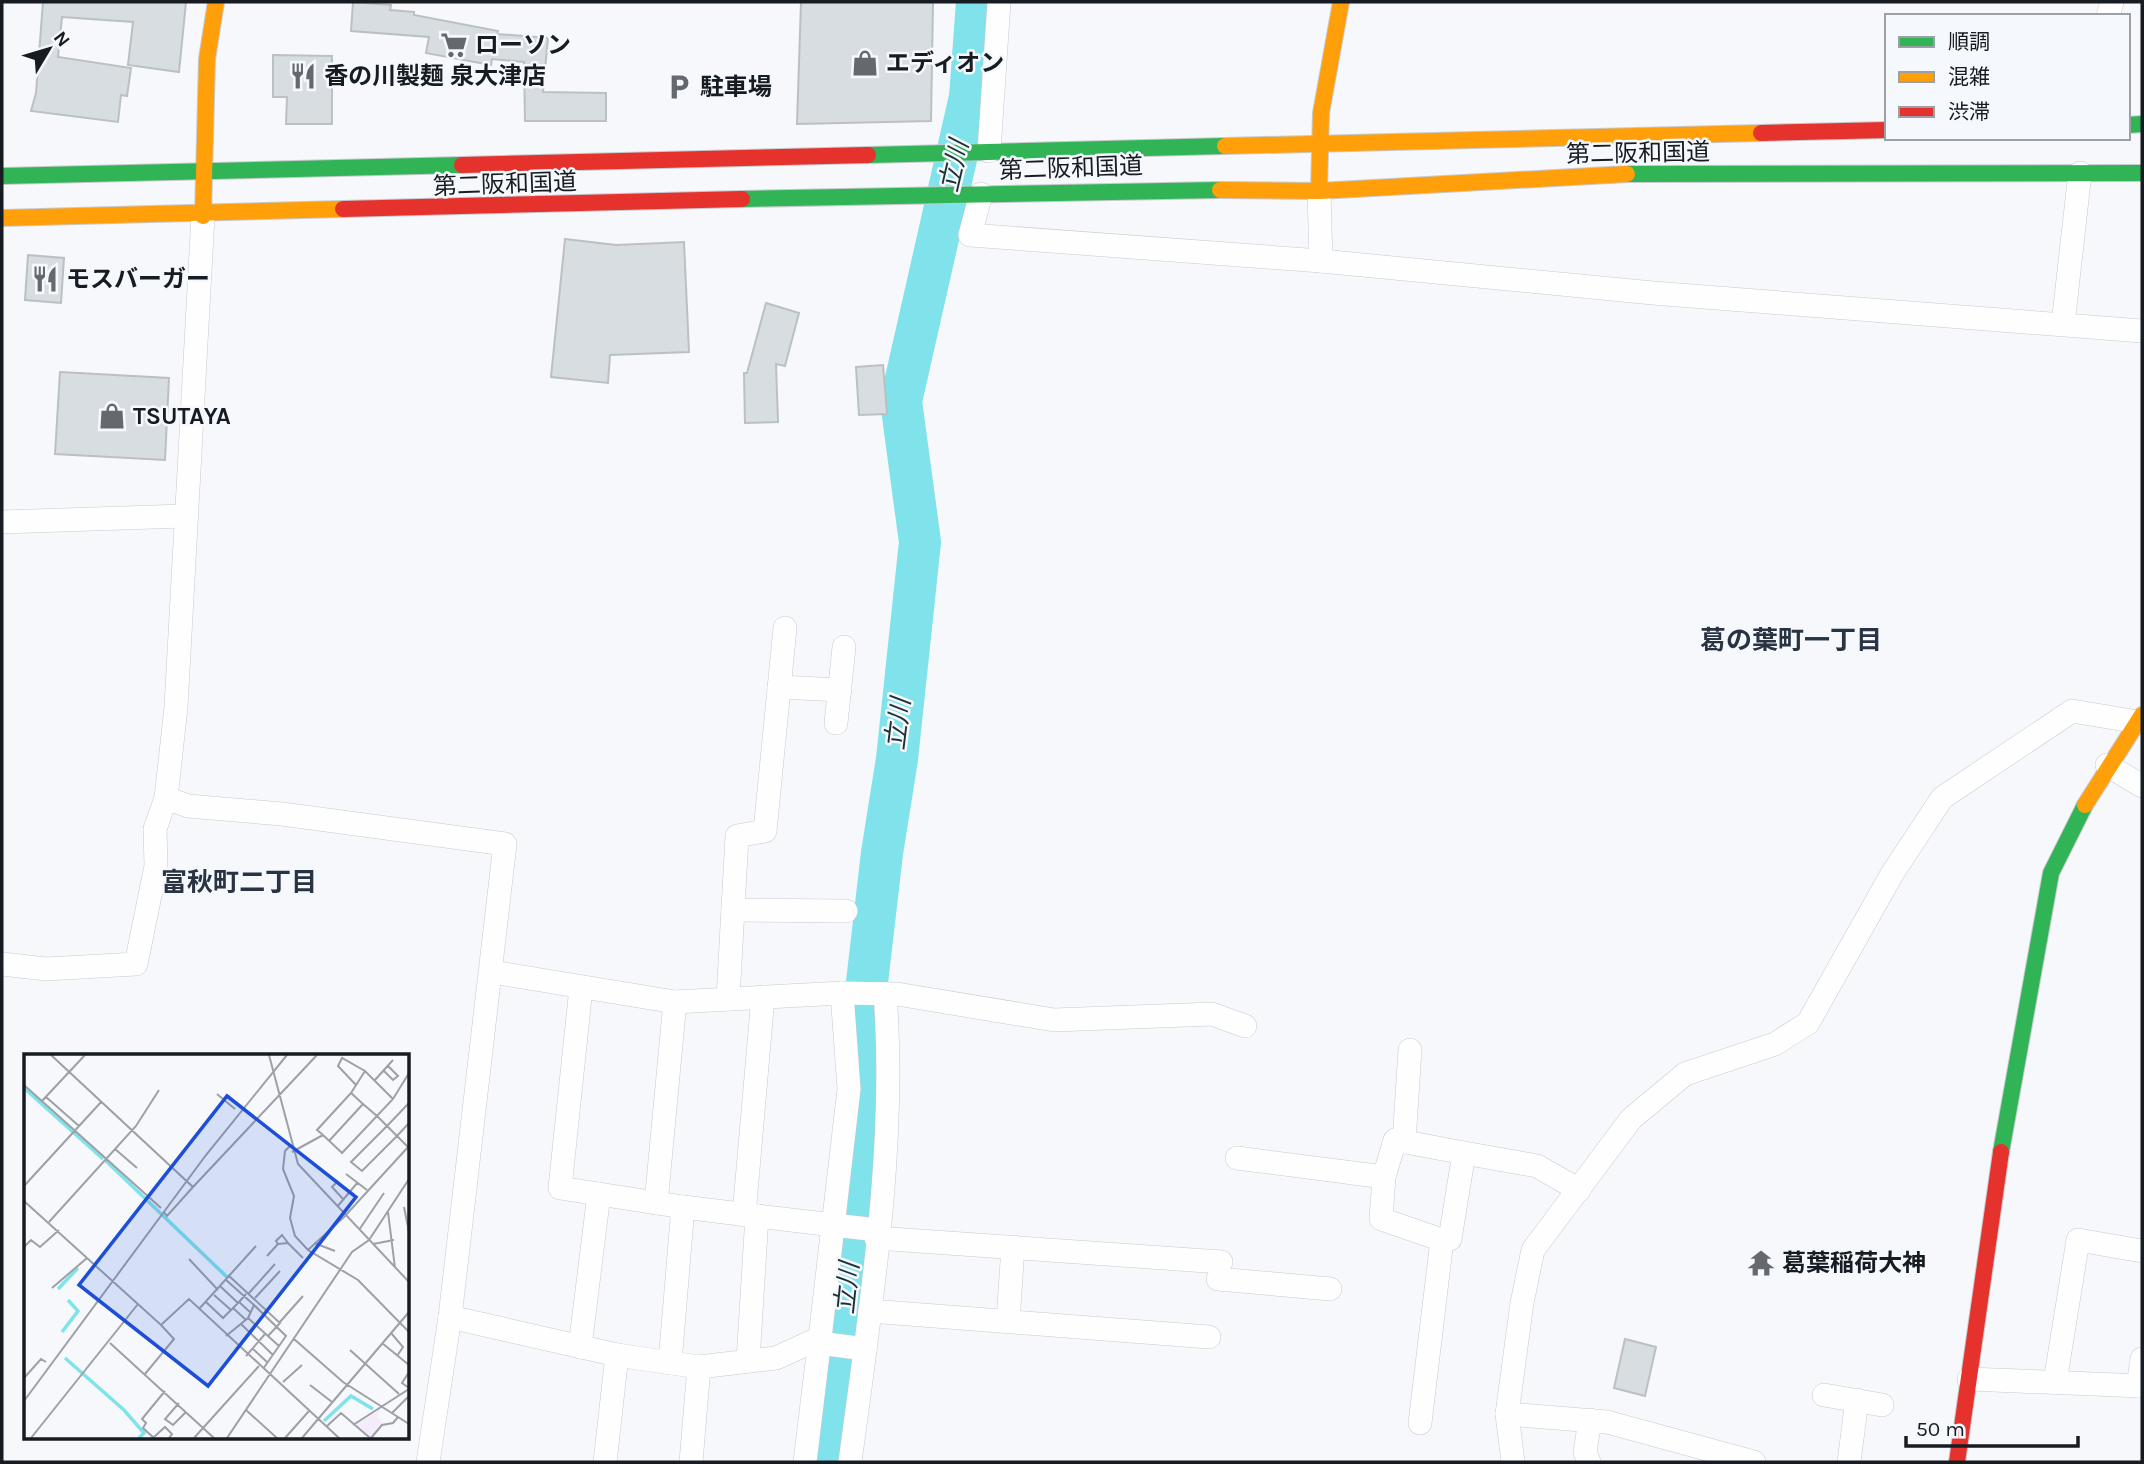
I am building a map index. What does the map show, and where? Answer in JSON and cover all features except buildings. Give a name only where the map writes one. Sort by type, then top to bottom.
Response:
[{"type":"main road","points":[[203,216],[207,59],[216,2]]},
{"type":"main road","points":[[1319,191],[1321,113],[1341,2]]},
{"type":"main road","name":"第二阪和国道","points":[[2,176],[1885,130]]},
{"type":"main road","name":"第二阪和国道","points":[[2,218],[203,216],[1152,189],[1319,191],[1616,174],[2142,173]]},
{"type":"main road","points":[[1957,1462],[2000,1157],[2051,873],[2067,836],[2107,765],[2140,719]]},
{"type":"street","points":[[982,152],[999,2]]},
{"type":"street","points":[[2063,324],[2080,173]]},
{"type":"street","points":[[1319,191],[1321,261]]},
{"type":"street","points":[[971,194],[970,235],[1321,261],[1653,293],[2142,331]]},
{"type":"street","points":[[2,964],[46,969],[136,964],[156,866],[155,829],[166,797],[176,707],[184,516],[203,216]]},
{"type":"street","points":[[2,522],[184,516]]},
{"type":"street","points":[[728,999],[737,836],[765,831],[785,628]]},
{"type":"street","points":[[836,723],[844,647]]},
{"type":"street","points":[[779,687],[840,690]]},
{"type":"street","points":[[1513,1462],[1507,1414],[1522,1303],[1533,1250],[1631,1119],[1685,1074],[1775,1044],[1808,1023],[1892,874],[1942,798],[2072,711],[2140,719]]},
{"type":"street","points":[[2107,765],[2142,786]]},
{"type":"street","points":[[166,797],[188,806],[282,814],[505,844],[450,1317],[428,1462]]},
{"type":"street","points":[[733,910],[846,911]]},
{"type":"street","points":[[492,972],[675,1002],[847,993],[884,994],[1054,1020],[1212,1014],[1245,1026]]},
{"type":"street","points":[[581,988],[560,1188],[876,1233],[1220,1270],[1330,1289]]},
{"type":"street","points":[[805,1462],[824,1342],[838,1227],[849,1089],[847,993]]},
{"type":"street","points":[[850,1462],[862,1348],[870,1311],[890,1061],[884,994]]},
{"type":"street","points":[[748,1361],[751,1215],[763,998]]},
{"type":"street","points":[[656,1203],[675,1002]]},
{"type":"street","points":[[1404,1142],[1410,1050]]},
{"type":"street","points":[[1464,1153],[1450,1239],[1442,1240],[1381,1219],[1384,1177],[1395,1140],[1537,1166],[1579,1190]]},
{"type":"street","points":[[1237,1158],[1384,1177]]},
{"type":"street","points":[[580,1347],[598,1194]]},
{"type":"street","points":[[670,1363],[682,1207]]},
{"type":"street","points":[[1420,1423],[1442,1240]]},
{"type":"street","points":[[2055,1382],[2078,1241],[2142,1251]]},
{"type":"street","points":[[1008,1321],[1013,1247]]},
{"type":"street","points":[[870,1311],[1209,1337]]},
{"type":"street","points":[[450,1317],[618,1355],[699,1367],[776,1358],[824,1342],[862,1348]]},
{"type":"street","points":[[605,1462],[618,1355]]},
{"type":"street","points":[[1969,1380],[2140,1386],[2142,1359]]},
{"type":"street","points":[[691,1462],[699,1367]]},
{"type":"street","points":[[1824,1395],[1882,1405]]},
{"type":"street","points":[[1849,1462],[1857,1401]]},
{"type":"street","points":[[1507,1414],[1590,1420],[1754,1462]]},
{"type":"street","points":[[1589,1462],[1585,1452],[1590,1420]]},
{"type":"waterway","name":"立川","points":[[822,1452],[845,1311],[871,1056],[866,991],[882,853],[897,759],[920,542],[901,401],[970,97],[977,2]]},
{"type":"waterway","points":[[821,1462],[822,1452]]},
{"type":"traffic: fast","points":[[2130,125],[2142,124]]},
{"type":"traffic: fast","points":[[868,155],[1225,146]]},
{"type":"traffic: fast","points":[[2,176],[462,165]]},
{"type":"traffic: fast","points":[[1627,174],[2142,173]]},
{"type":"traffic: fast","points":[[742,199],[1220,190]]},
{"type":"traffic: fast","points":[[2001,1152],[2051,873],[2085,805]]},
{"type":"traffic: slow","points":[[203,216],[207,59],[216,2]]},
{"type":"traffic: slow","points":[[1319,191],[1321,113],[1341,2]]},
{"type":"traffic: slow","points":[[1225,146],[1761,133]]},
{"type":"traffic: slow","points":[[1220,190],[1319,191],[1627,174]]},
{"type":"traffic: slow","points":[[2,218],[343,209]]},
{"type":"traffic: slow","points":[[2085,805],[2142,715]]},
{"type":"traffic: jam","points":[[1761,133],[1885,130]]},
{"type":"traffic: jam","points":[[462,165],[868,155]]},
{"type":"traffic: jam","points":[[343,209],[742,199]]},
{"type":"traffic: jam","points":[[1957,1462],[2001,1152]]},
{"type":"place","name":"ローソン","points":[[454,45]]},
{"type":"place","name":"エディオン","points":[[865,63]]},
{"type":"place","name":"香の川製麺 泉大津店","points":[[303,76]]},
{"type":"place","name":"駐車場","points":[[679,87]]},
{"type":"place","name":"モスバーガー","points":[[45,279]]},
{"type":"place","name":"TSUTAYA","points":[[112,416]]},
{"type":"place","name":"葛葉稲荷大神","points":[[1761,1263]]},
{"type":"district","name":"葛の葉町一丁目","points":[[1791,640]]},
{"type":"district","name":"富秋町二丁目","points":[[239,882]]}]
